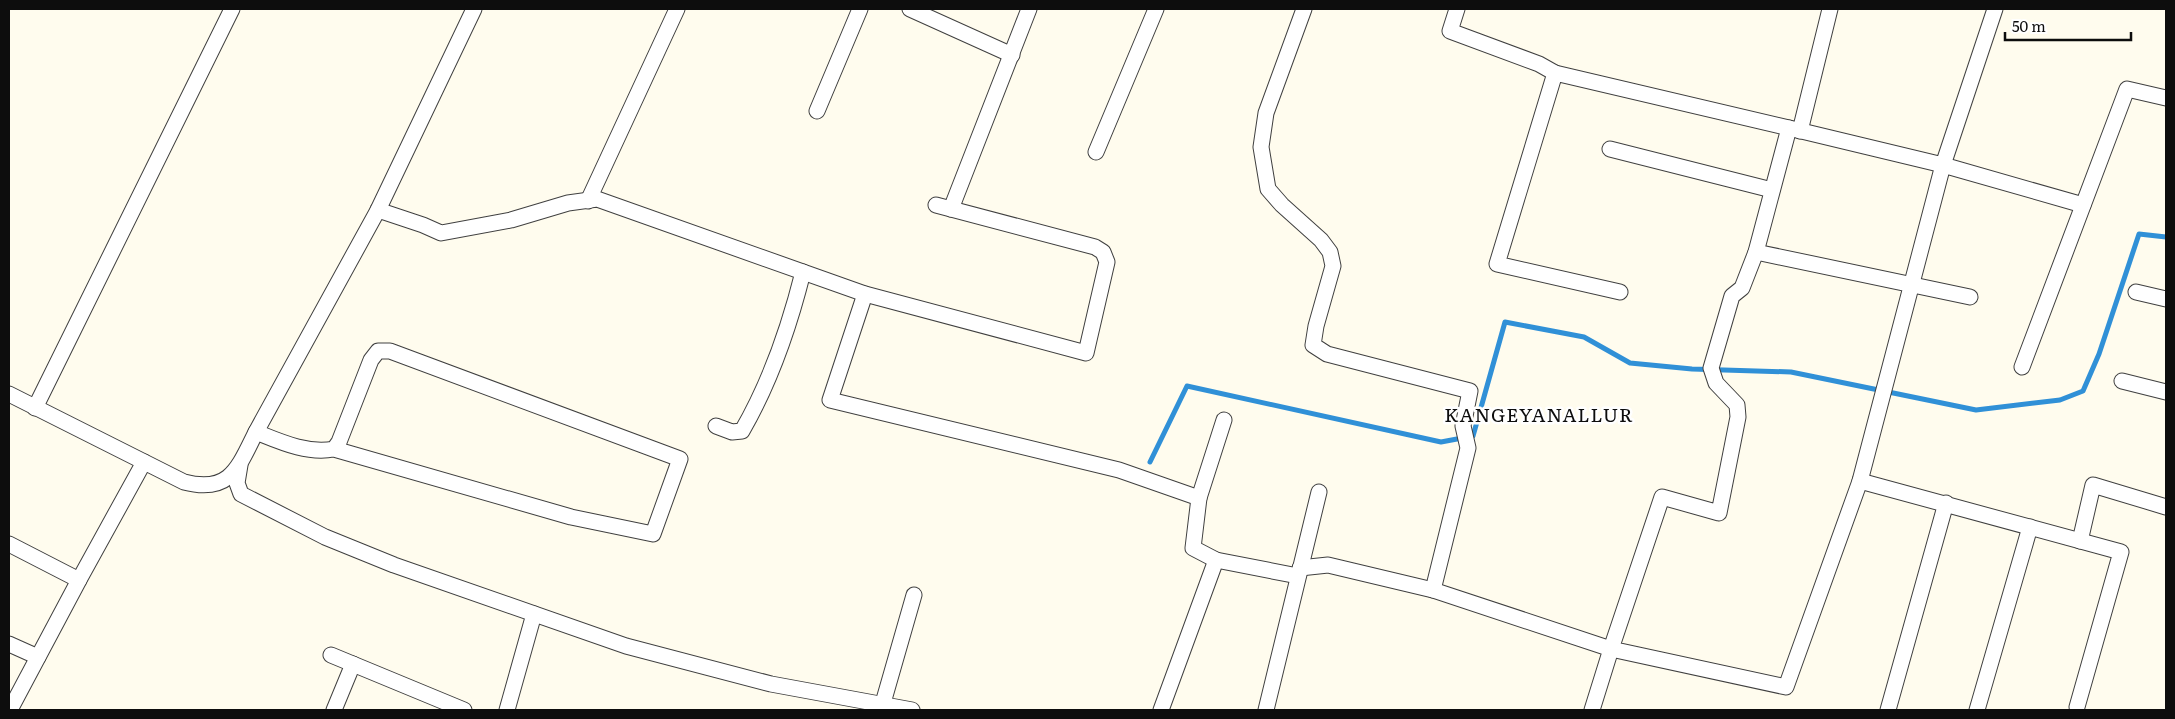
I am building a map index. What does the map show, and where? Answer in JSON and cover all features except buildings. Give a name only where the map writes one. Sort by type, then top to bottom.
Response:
[{"type":"street","points":[[35,408],[232,9]]},
{"type":"street","points":[[9,394],[184,482],[199,486],[214,484],[230,477],[241,463],[256,432],[378,210],[474,9]]},
{"type":"street","points":[[588,201],[677,9]]},
{"type":"street","points":[[817,111],[860,9]]},
{"type":"street","points":[[910,9],[1012,55]]},
{"type":"street","points":[[952,209],[1029,9]]},
{"type":"street","points":[[1096,152],[1156,9]]},
{"type":"street","points":[[1304,9],[1266,114],[1261,147],[1268,189],[1282,206],[1320,240],[1330,252],[1333,266],[1316,326],[1313,345],[1327,354],[1470,391],[1463,426],[1468,448],[1433,590]]},
{"type":"street","points":[[1457,9],[1450,31],[1539,64],[1555,73],[1943,165],[2082,204]]},
{"type":"street","points":[[1592,710],[1662,496],[1719,513],[1738,417],[1737,404],[1714,374],[1732,296],[1742,288],[1756,252],[1772,190],[1795,130],[1830,9]]},
{"type":"street","points":[[1224,420],[1199,498],[1193,548],[1216,560],[1299,572],[1328,565],[1433,590],[1611,649],[1786,687],[1860,480],[1943,165],[1995,9]]},
{"type":"street","points":[[1555,73],[1497,264],[1620,292]]},
{"type":"street","points":[[2022,367],[2127,88],[2166,98]]},
{"type":"street","points":[[1610,149],[1772,190]]},
{"type":"street","points":[[378,210],[441,233],[511,220],[568,203],[597,200],[622,207],[865,294],[1086,353],[1107,262],[1103,252],[1095,247],[936,205]]},
{"type":"street","points":[[1756,252],[1912,286],[1970,296]]},
{"type":"street","points":[[716,426],[732,432],[742,431],[759,402],[780,349],[803,272]]},
{"type":"street","points":[[2136,292],[2166,299]]},
{"type":"street","points":[[865,294],[830,400],[1118,470],[1199,498]]},
{"type":"street","points":[[256,432],[303,448],[322,451],[334,449],[571,517],[653,534],[680,459],[390,350],[378,352],[371,360],[339,442],[334,449]]},
{"type":"street","points":[[2122,381],[2166,392]]},
{"type":"street","points":[[14,707],[78,580],[144,462]]},
{"type":"street","points":[[241,463],[237,483],[241,494],[325,537],[394,565],[626,646],[701,667],[771,684],[838,704],[912,710]]},
{"type":"street","points":[[1860,480],[2121,552],[2077,707]]},
{"type":"street","points":[[2080,541],[2093,485],[2166,507]]},
{"type":"street","points":[[1266,710],[1319,492]]},
{"type":"street","points":[[1888,710],[1946,503]]},
{"type":"street","points":[[1977,710],[2030,527]]},
{"type":"street","points":[[9,544],[78,580]]},
{"type":"street","points":[[1161,710],[1216,560]]},
{"type":"street","points":[[882,708],[914,595]]},
{"type":"street","points":[[507,710],[534,614]]},
{"type":"street","points":[[9,644],[38,657]]},
{"type":"street","points":[[331,655],[464,710]]},
{"type":"street","points":[[334,710],[354,664]]},
{"type":"waterway","points":[[1150,462],[1187,386],[1441,442],[1473,436],[1505,322],[1584,337],[1630,363],[1692,369],[1791,372],[1976,410],[2060,400],[2083,391],[2099,354],[2139,234],[2166,237]]},
{"type":"district","name":"KANGEYANALLUR","points":[[1539,415]]}]
